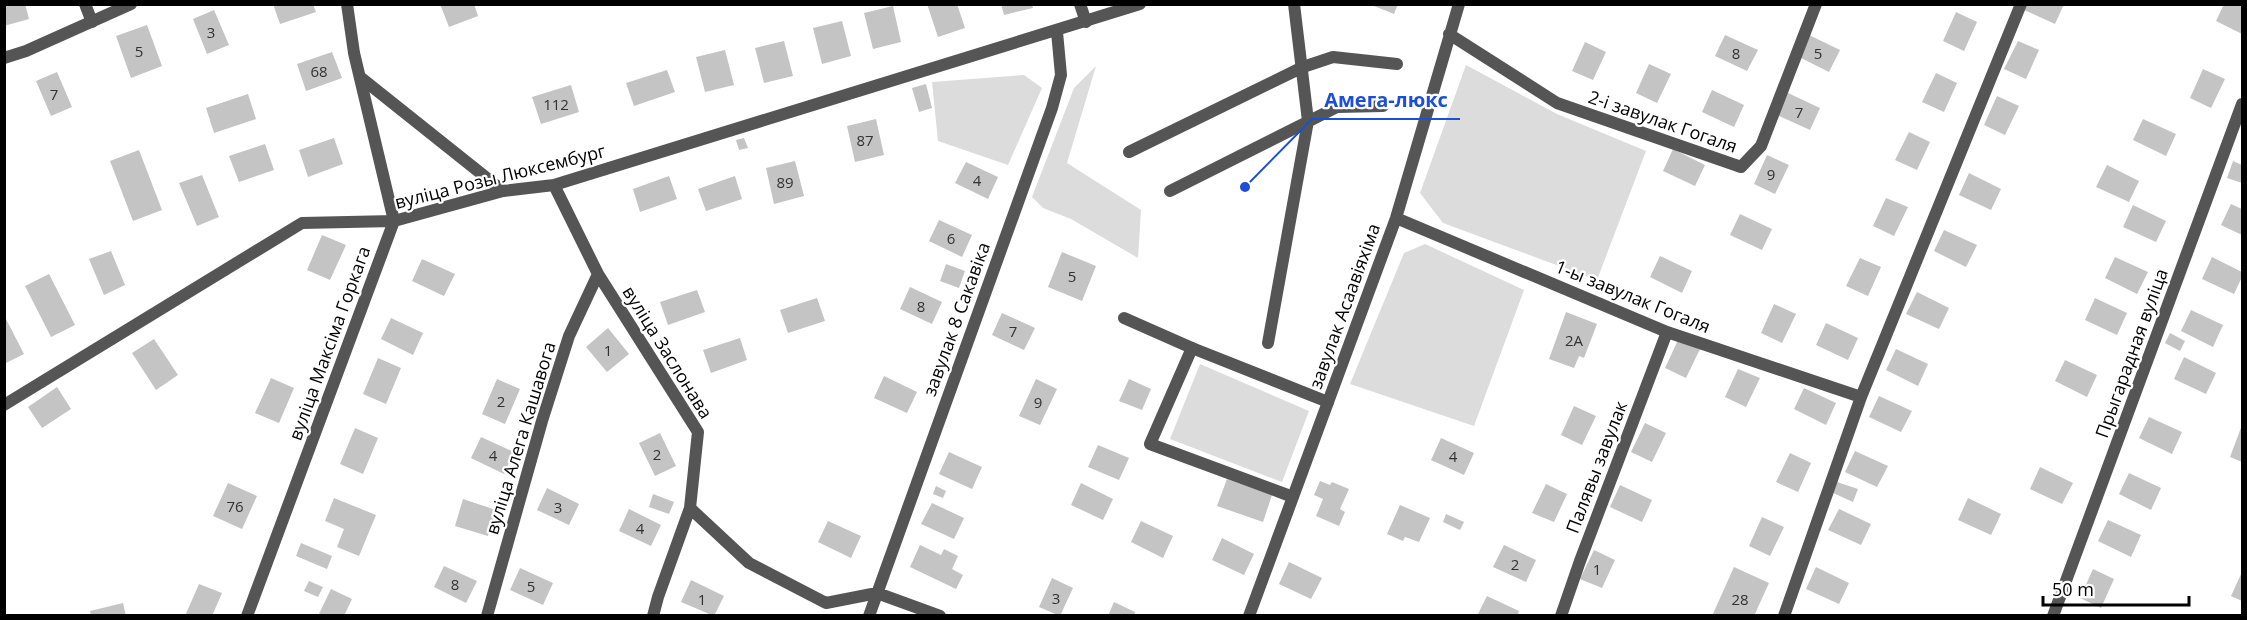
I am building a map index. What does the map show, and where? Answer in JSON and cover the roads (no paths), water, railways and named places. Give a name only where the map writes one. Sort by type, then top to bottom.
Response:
[{"type":"street","points":[[85,4],[92,22]]},
{"type":"street","points":[[4,58],[26,51],[131,4]]},
{"type":"street","points":[[347,4],[354,53],[394,221]]},
{"type":"street","points":[[1080,4],[1086,22]]},
{"type":"street","name":"вуліца Розы Люксембург","points":[[4,405],[302,223],[394,221],[503,191],[554,185],[1057,32],[1140,4]]},
{"type":"street","points":[[1268,343],[1308,121],[1294,4]]},
{"type":"street","name":"завулак Асаавіяхіма","points":[[1249,615],[1396,218],[1459,4]]},
{"type":"street","name":"2-і завулак Гогаля","points":[[1449,34],[1557,103],[1741,167],[1761,146],[1816,4]]},
{"type":"street","points":[[1784,615],[1862,397],[2021,4]]},
{"type":"street","name":"завулак 8 Сакавіка","points":[[869,615],[1052,108],[1061,75],[1057,32]]},
{"type":"street","points":[[1129,152],[1303,67],[1333,57],[1397,64]]},
{"type":"street","points":[[360,77],[503,191]]},
{"type":"street","name":"Прыгарадная вуліца","points":[[2053,615],[2242,104]]},
{"type":"street","points":[[1170,191],[1337,107],[1383,106]]},
{"type":"street","name":"вуліца Заслонава","points":[[554,185],[598,274],[698,432],[690,508],[653,615]]},
{"type":"street","name":"1-ы завулак Гогаля","points":[[1396,218],[1667,332],[1862,397]]},
{"type":"street","name":"вуліца Максіма Горкага","points":[[247,615],[394,221]]},
{"type":"street","name":"вуліца Алега Кашавога","points":[[487,615],[542,421],[569,336],[598,274]]},
{"type":"street","points":[[1124,318],[1192,348],[1328,402]]},
{"type":"street","name":"Палявы завулак","points":[[1561,615],[1667,332]]},
{"type":"street","points":[[1192,348],[1150,444],[1293,497]]},
{"type":"street","points":[[690,508],[748,563],[826,603],[877,593],[940,615]]},
{"type":"place","name":"Амега-люкс","points":[[1245,187]]}]
